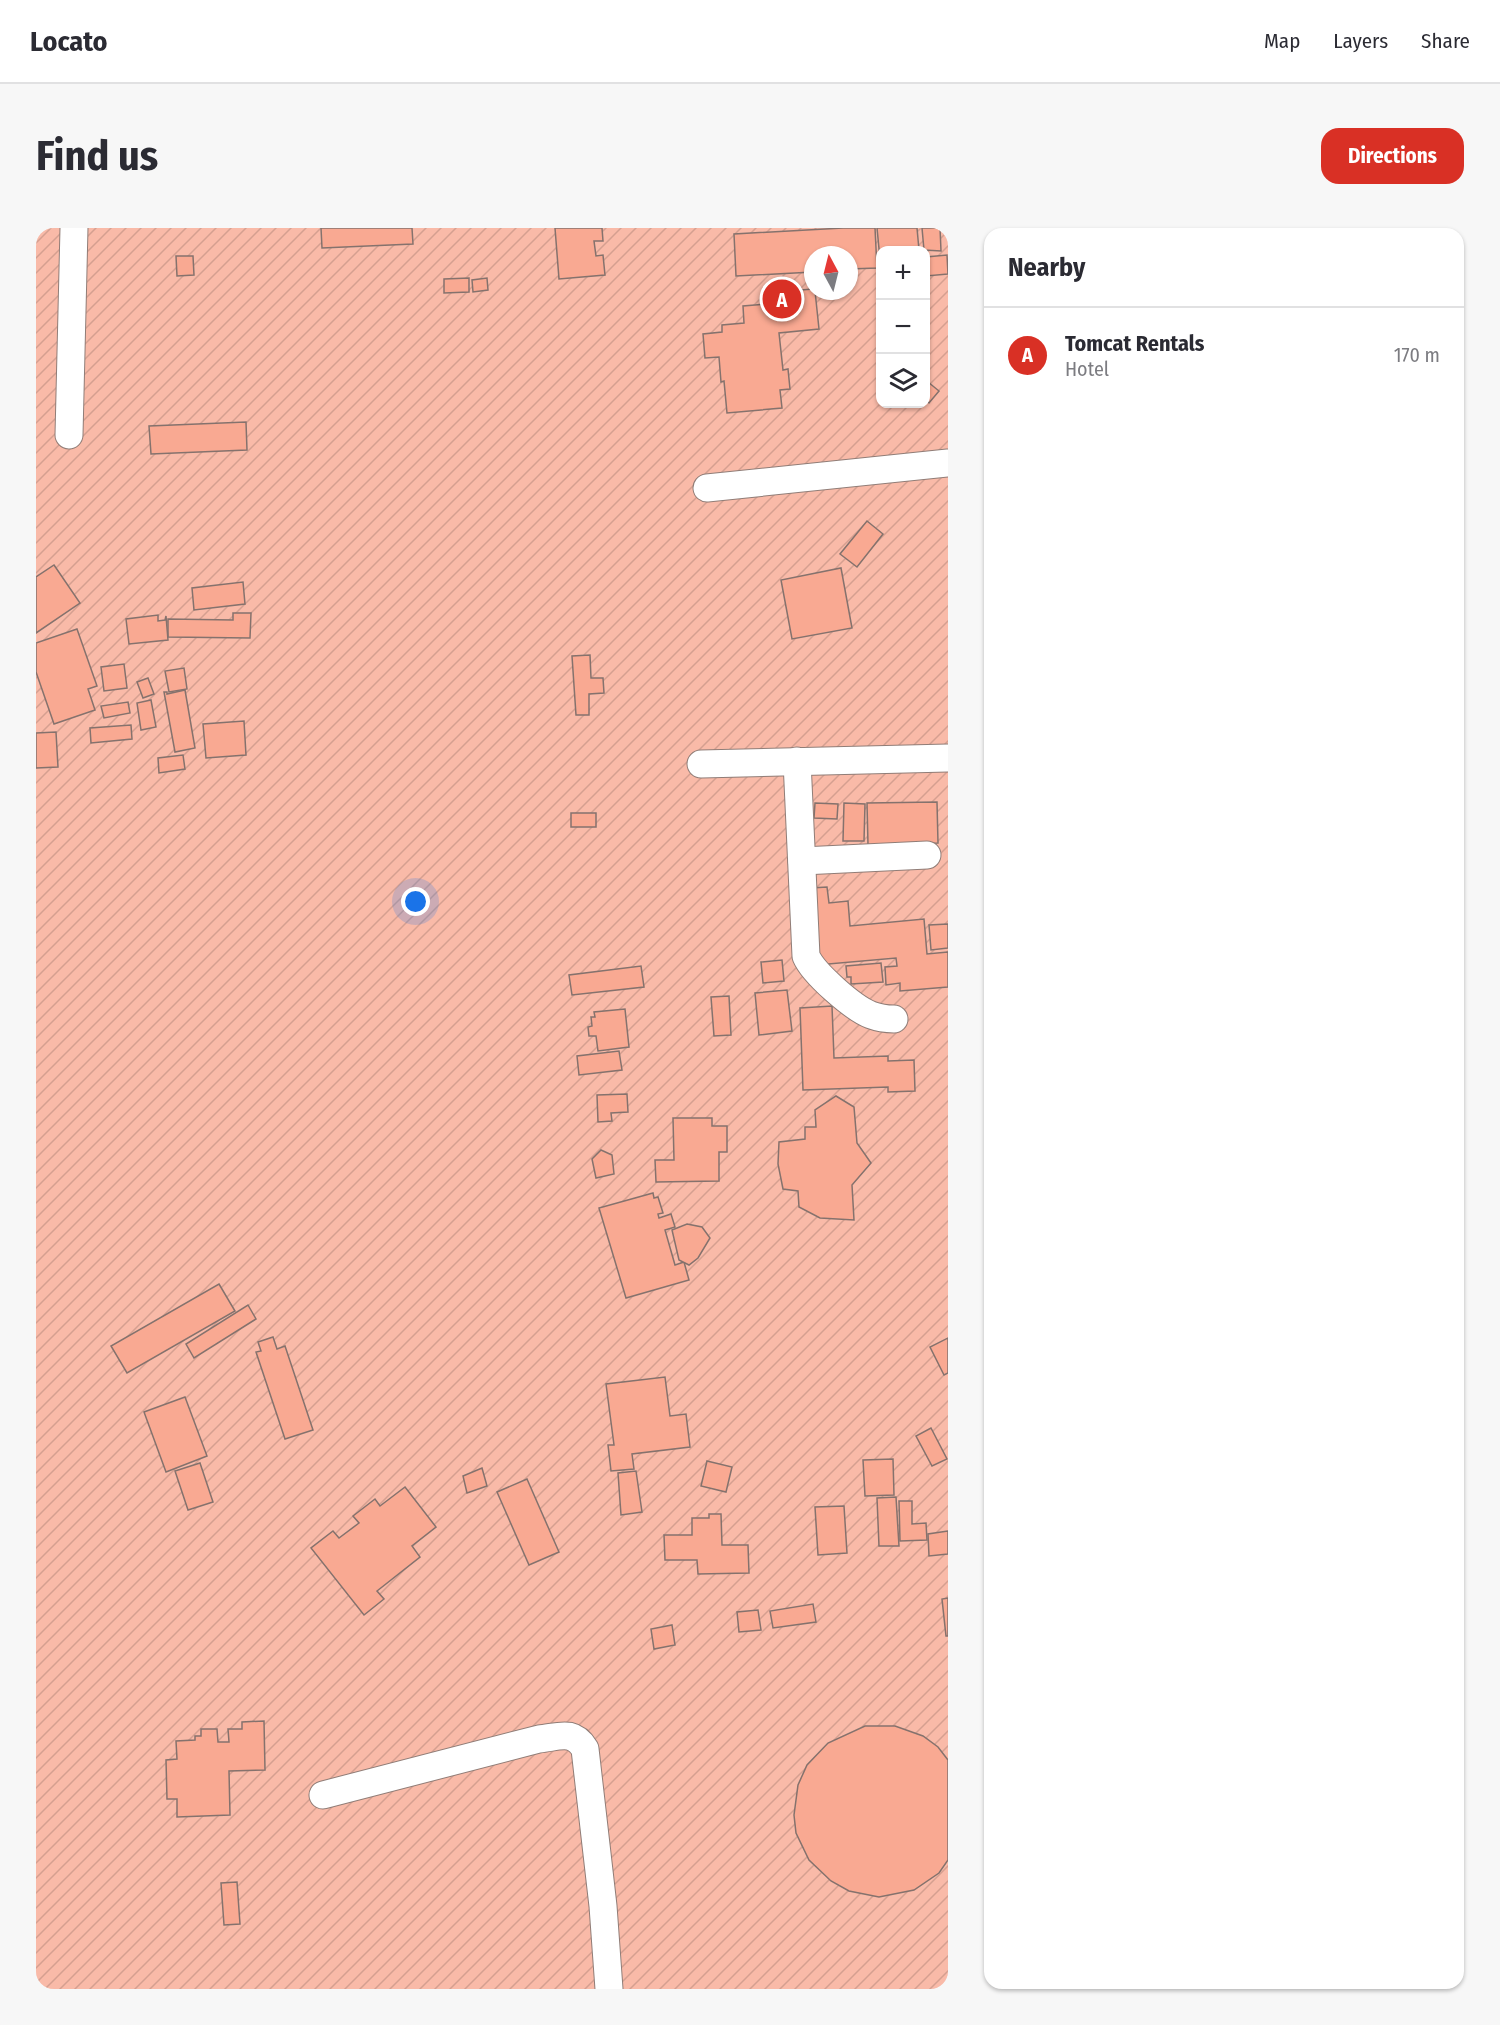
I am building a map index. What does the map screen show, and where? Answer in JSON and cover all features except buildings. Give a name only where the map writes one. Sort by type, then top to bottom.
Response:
[{"type":"street","points":[[69,435],[74,228]]},
{"type":"street","points":[[707,489],[948,463]]},
{"type":"street","points":[[701,764],[948,758]]},
{"type":"street","points":[[797,761],[808,962],[828,984],[868,1014],[878,1018],[894,1019]]},
{"type":"street","points":[[801,861],[927,855]]},
{"type":"street","points":[[322,1794],[539,1739],[570,1736],[579,1739],[585,1749],[603,1906],[609,1989]]},
{"type":"shaded area","points":[[36,228],[948,228],[948,1989],[36,1989]]},
{"type":"place","name":"Tomcat Rentals","points":[[782,299]]}]
